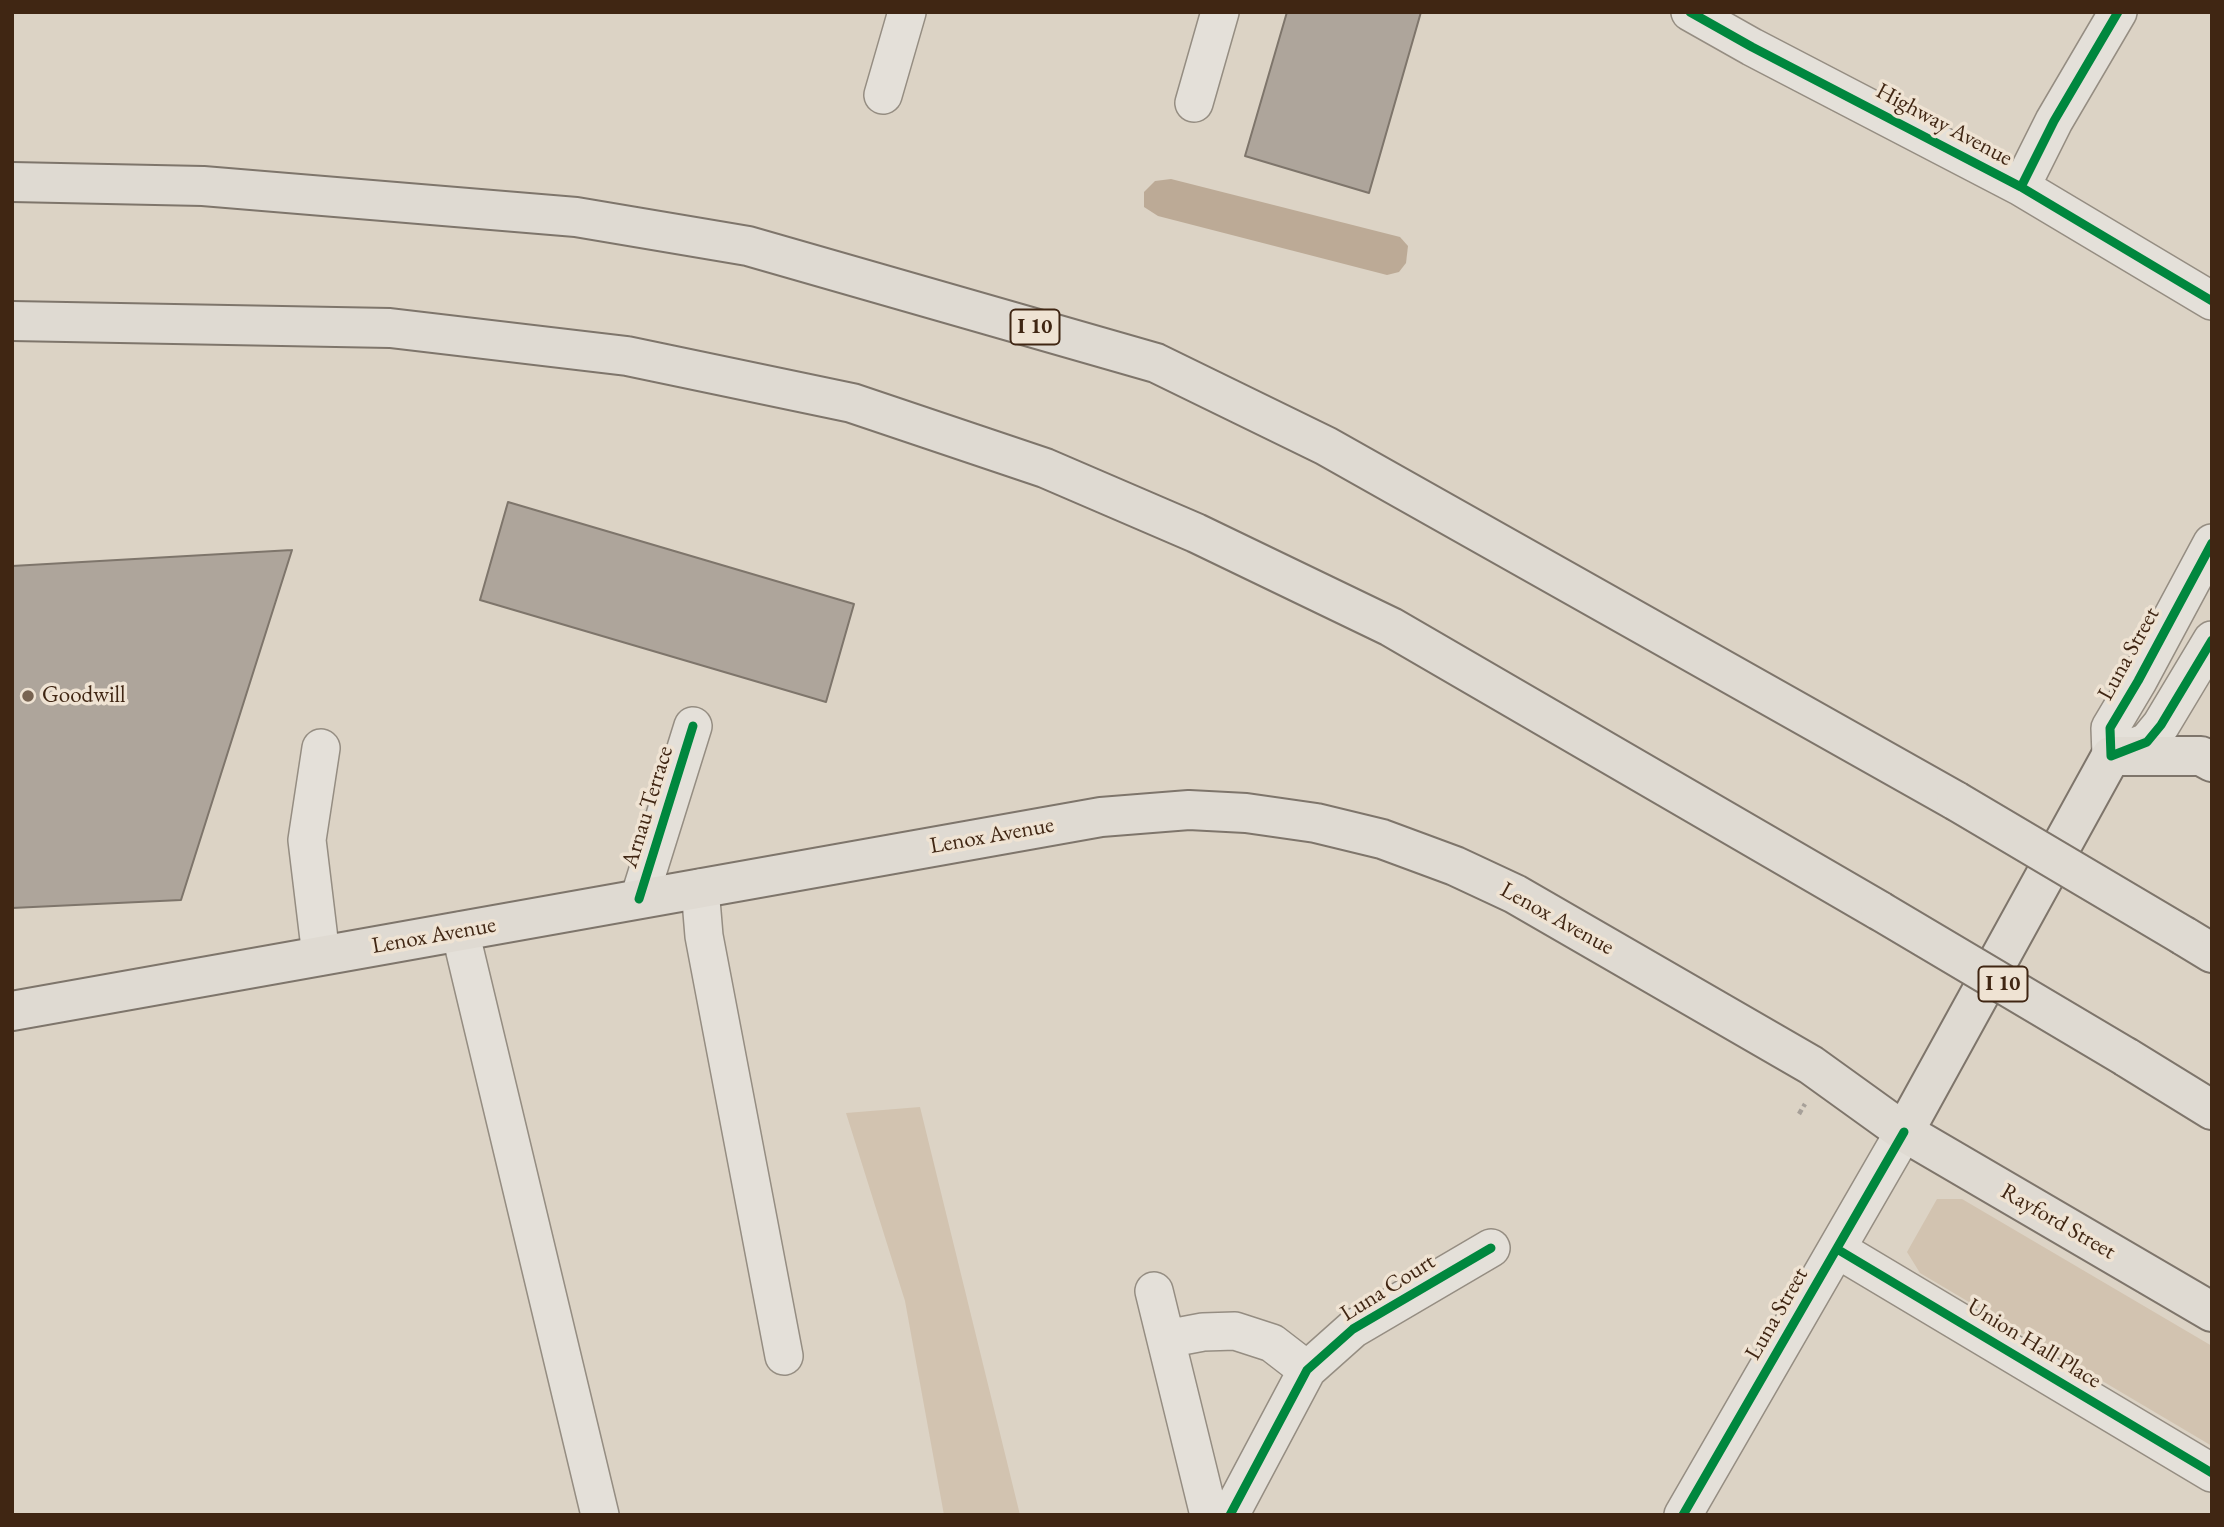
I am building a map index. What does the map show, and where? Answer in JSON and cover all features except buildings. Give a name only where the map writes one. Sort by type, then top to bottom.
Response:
[{"type":"main road","name":"I 10","points":[[12,182],[203,186],[576,217],[748,246],[1156,363],[1326,446],[1956,801],[2198,944]]},
{"type":"main road","name":"I 10","points":[[12,321],[390,328],[626,356],[852,403],[1045,468],[1196,533],[1391,627],[1880,911],[2212,1110]]},
{"type":"main road","points":[[2111,756],[2201,757],[2212,762]]},
{"type":"main road","name":"Luna Street","points":[[1904,1132],[2111,756]]},
{"type":"main road","name":"Lenox Avenue","points":[[12,1011],[1101,817],[1189,810],[1245,813],[1316,823],[1382,839],[1455,866],[1515,894],[1811,1065],[1904,1132]]},
{"type":"main road","name":"Rayford Street","points":[[1904,1132],[2212,1312]]},
{"type":"street","points":[[883,95],[907,12]]},
{"type":"street","points":[[1194,103],[1220,12]]},
{"type":"street","name":"Highway Avenue","points":[[1690,12],[1764,54],[2021,187],[2212,301]]},
{"type":"street","points":[[2021,187],[2054,121],[2118,12]]},
{"type":"street","name":"Luna Street","points":[[2111,756],[2110,728],[2212,543]]},
{"type":"street","points":[[2111,756],[2147,742],[2161,725],[2212,640]]},
{"type":"street","name":"Arnau Terrace","points":[[639,899],[693,726]]},
{"type":"street","points":[[321,748],[307,840],[321,956]]},
{"type":"street","points":[[700,888],[704,936],[784,1356]]},
{"type":"street","points":[[460,931],[600,1515]]},
{"type":"street","name":"Luna Street","points":[[1683,1515],[1904,1132]]},
{"type":"street","name":"Luna Court","points":[[1230,1515],[1307,1370],[1353,1329],[1491,1248]]},
{"type":"street","name":"Union Hall Place","points":[[1837,1249],[2212,1473]]},
{"type":"street","points":[[1154,1291],[1209,1515]]},
{"type":"street","points":[[1166,1339],[1203,1332],[1235,1331],[1272,1343],[1307,1370]]},
{"type":"shaded area","points":[[1171,179],[1400,237],[1408,246],[1406,263],[1399,272],[1387,275],[1158,216],[1144,207],[1144,192],[1155,181]]},
{"type":"shaded area","points":[[920,1107],[1020,1515],[944,1515],[905,1301],[846,1113]]},
{"type":"shaded area","points":[[1937,1199],[1962,1199],[2212,1346],[2212,1446],[1920,1273],[1907,1252]]},
{"type":"cycle path","points":[[1690,12],[2021,187],[2212,301]]},
{"type":"cycle path","points":[[2021,187],[2054,121],[2118,12]]},
{"type":"cycle path","points":[[2212,543],[2110,728],[2111,756],[2147,742],[2161,725],[2212,640]]},
{"type":"cycle path","points":[[639,899],[693,726]]},
{"type":"cycle path","points":[[1683,1515],[1904,1132]]},
{"type":"cycle path","points":[[1230,1515],[1307,1370],[1353,1329],[1491,1248]]},
{"type":"cycle path","points":[[1837,1249],[2212,1473]]},
{"type":"place","name":"Goodwill","points":[[28,696]]}]
